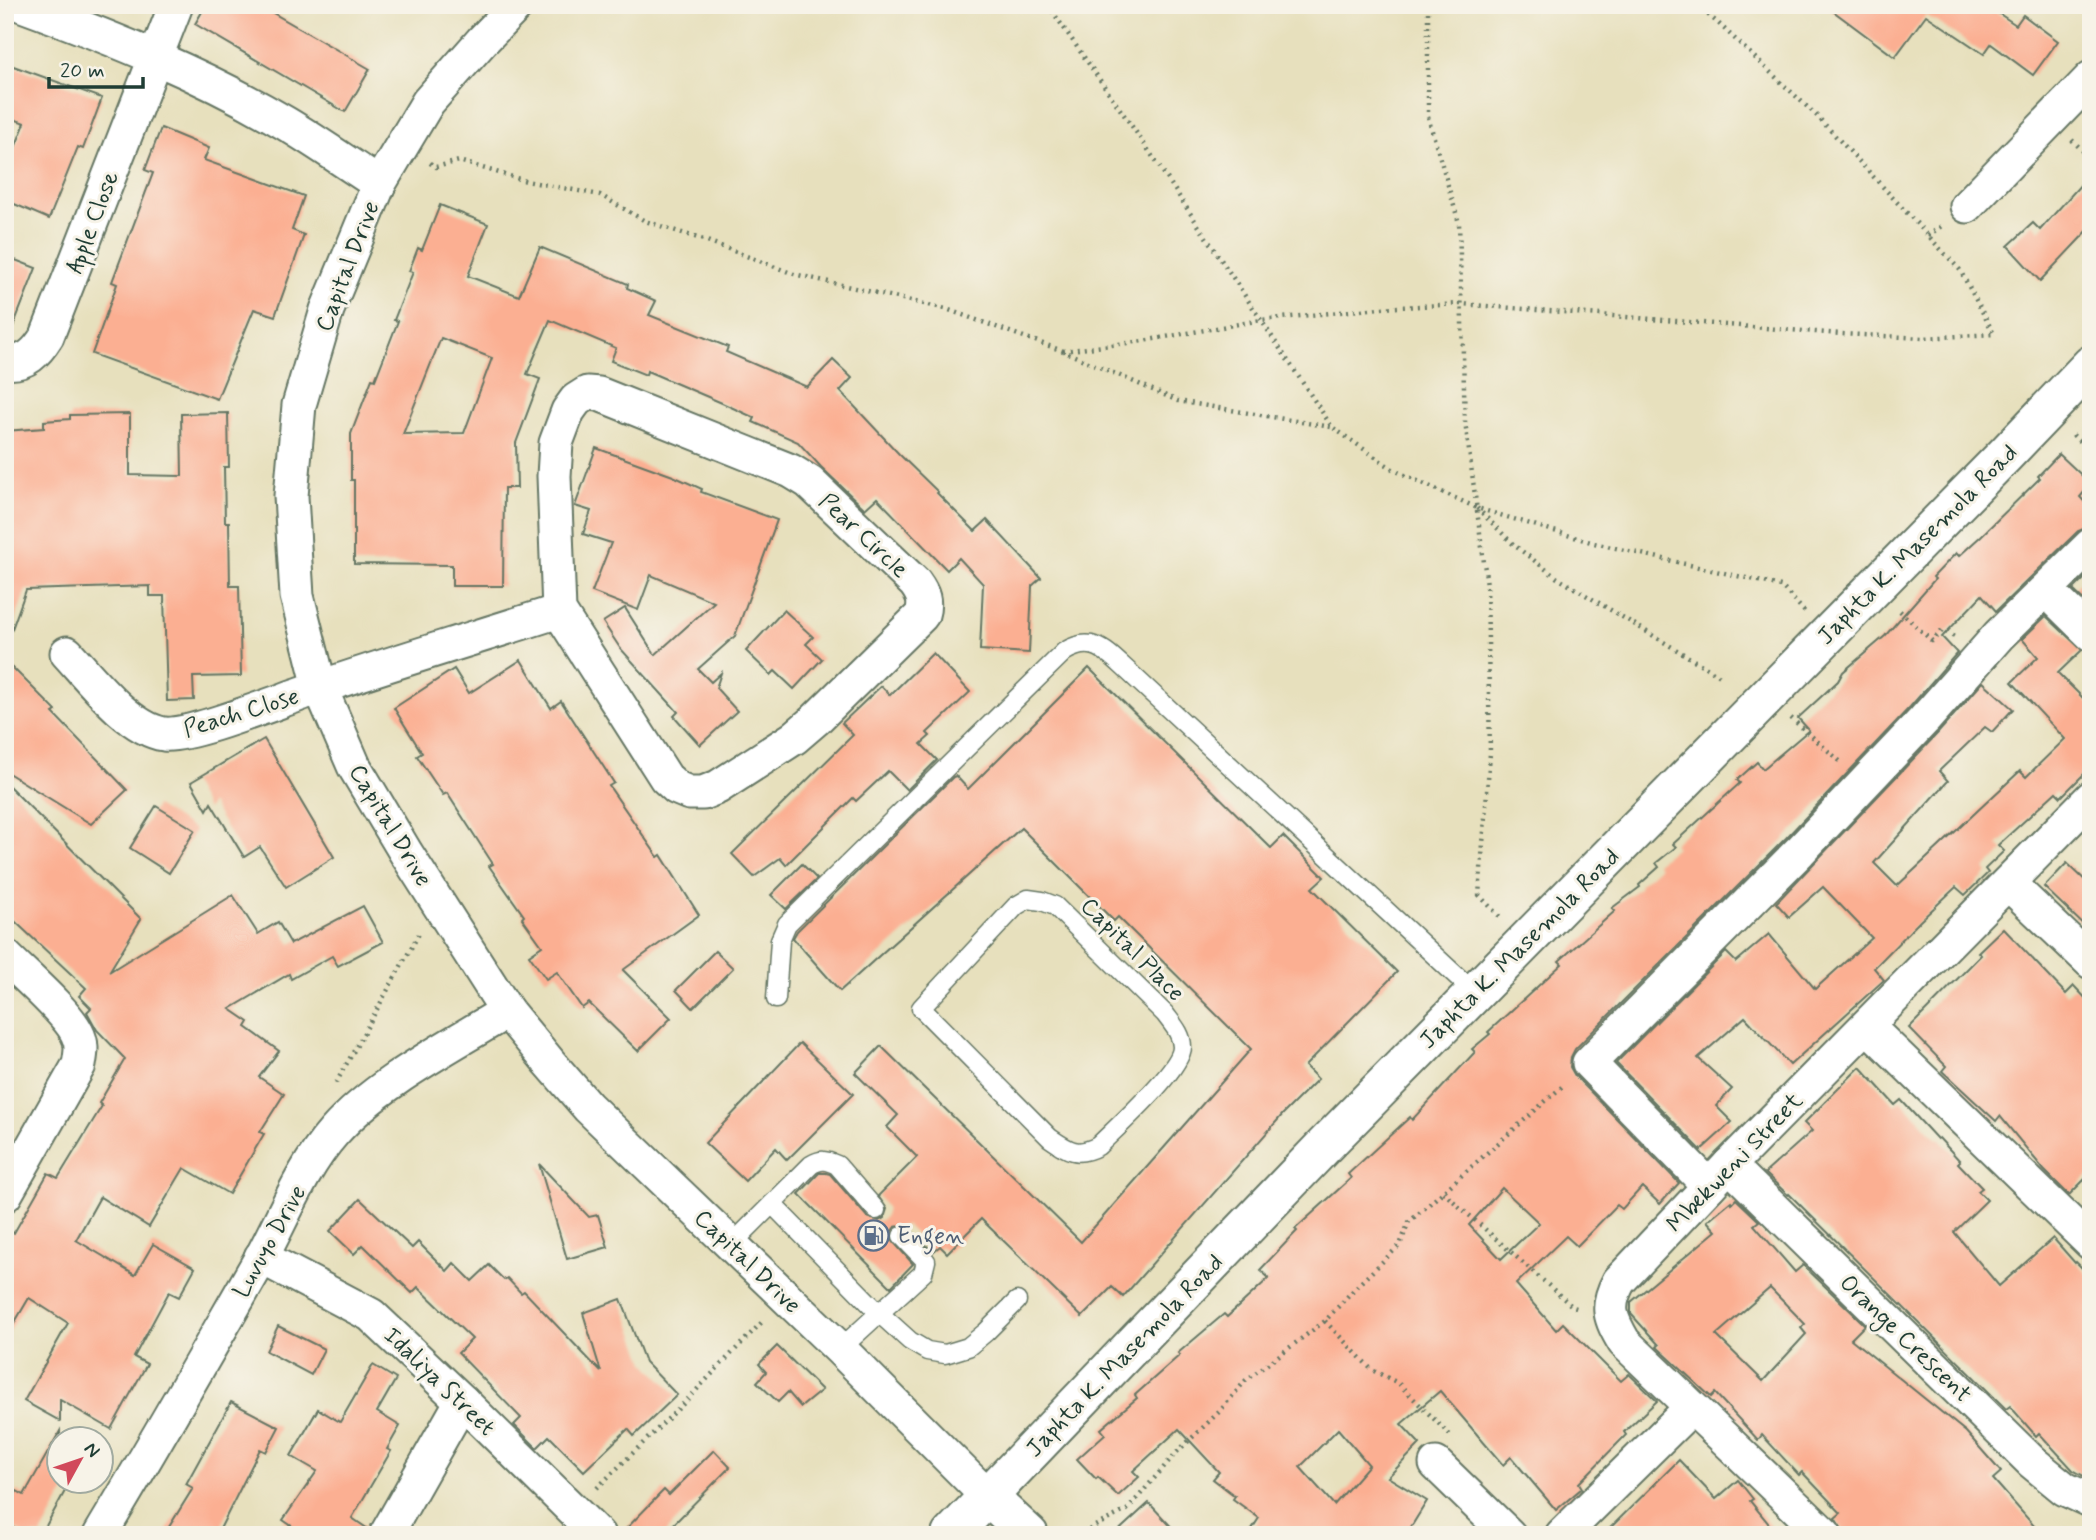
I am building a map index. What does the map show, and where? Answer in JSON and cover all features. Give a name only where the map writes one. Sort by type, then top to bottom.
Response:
[{"type":"main road","name":"Japhta K. Masemola Road","points":[[951,1535],[1306,1165],[2091,365]]},
{"type":"main road","points":[[988,1497],[1029,1535]]},
{"type":"street","points":[[22,5],[157,58],[284,123],[379,184]]},
{"type":"street","name":"Apple Close","points":[[5,362],[25,360],[37,353],[47,336],[176,5]]},
{"type":"street","name":"Capital Drive","points":[[517,5],[428,102],[379,184],[327,310],[299,405],[291,496],[297,596],[320,687],[354,766],[507,1011],[588,1107],[840,1349],[988,1497]]},
{"type":"street","points":[[1966,206],[2091,78]]},
{"type":"street","name":"Pear Circle","points":[[587,393],[599,394],[791,471],[809,482],[915,583],[923,595],[925,605],[922,615],[794,738],[718,787],[703,793],[689,793],[677,788],[666,778],[559,611],[554,476],[556,443],[568,411],[576,400],[587,393]]},
{"type":"street","points":[[1589,1063],[1725,928],[1924,720],[1981,655],[2091,545]]},
{"type":"street","points":[[2046,590],[2091,634]]},
{"type":"street","points":[[320,687],[559,611]]},
{"type":"street","name":"Peach Close","points":[[67,653],[118,707],[140,725],[164,734],[195,729],[320,687]]},
{"type":"street","name":"Mbekweni Street","points":[[1611,1318],[1611,1297],[1619,1281],[2091,798]]},
{"type":"street","points":[[2008,883],[2091,962]]},
{"type":"street","points":[[5,956],[68,1019],[77,1031],[82,1047],[79,1065],[5,1195]]},
{"type":"street","name":"Luvuyo Drive","points":[[100,1535],[261,1257],[313,1160],[333,1133],[358,1107],[384,1087],[507,1011]]},
{"type":"street","points":[[1867,1026],[2091,1243]]},
{"type":"street","name":"Orange Crescent","points":[[1589,1063],[1719,1176],[2032,1462],[2064,1489],[2091,1501]]},
{"type":"street","name":"Idaliya Street","points":[[261,1257],[371,1315],[598,1535]]},
{"type":"street","points":[[1611,1318],[1624,1342],[1825,1535]]},
{"type":"street","points":[[386,1535],[462,1401]]},
{"type":"street","points":[[1562,1535],[1691,1408]]},
{"type":"street","points":[[1436,1464],[1509,1535]]},
{"type":"lane","points":[[776,999],[780,940],[787,923],[1064,652],[1076,645],[1090,644],[1104,650],[1128,671],[1475,993]]},
{"type":"lane","name":"Capital Place","points":[[1028,899],[1042,901],[1055,906],[1165,1014],[1179,1033],[1182,1050],[1174,1068],[1098,1146],[1085,1153],[1076,1152],[1050,1138],[920,1008],[1016,906],[1028,899]]},
{"type":"lane","points":[[731,1245],[820,1160],[836,1165],[876,1210]]},
{"type":"lane","points":[[772,1204],[879,1313],[909,1341],[927,1351],[945,1354],[968,1346],[1017,1301]]},
{"type":"lane","points":[[840,1349],[923,1273],[926,1261],[902,1236]]},
{"type":"path","points":[[1048,5],[1332,427],[1394,470],[1477,508],[1594,543],[1781,586],[1827,635]]},
{"type":"path","points":[[1428,5],[1429,117],[1459,223],[1465,421],[1487,585],[1490,753],[1479,895],[1524,943]]},
{"type":"path","points":[[1063,351],[1143,341],[1261,320],[1380,308],[1461,304],[1840,334],[1924,338],[1994,334],[1960,270],[1817,116],[1696,5]]},
{"type":"path","points":[[402,147],[436,167],[459,161],[526,181],[600,195],[645,221],[707,240],[794,274],[946,309],[1063,351],[1178,401],[1332,427]]},
{"type":"path","points":[[2070,432],[2091,453]]},
{"type":"path","points":[[1477,508],[1514,545],[1556,577],[1720,676]]},
{"type":"path","points":[[1874,586],[1932,641],[1943,630],[1981,655]]},
{"type":"path","points":[[1791,718],[1865,781]]},
{"type":"path","points":[[333,1133],[335,1085],[437,902]]},
{"type":"path","points":[[1085,1535],[1091,1528],[1127,1510],[1176,1453],[1220,1411],[1246,1380],[1325,1321],[1400,1245],[1409,1222],[1589,1063]]},
{"type":"path","points":[[1444,1192],[1573,1307],[1611,1318]]},
{"type":"path","points":[[573,1511],[682,1405],[786,1297]]},
{"type":"path","points":[[1325,1321],[1372,1370],[1398,1383],[1456,1440],[1436,1464]]},
{"type":"building","points":[[206,5],[259,5],[370,69],[345,112],[195,24]]},
{"type":"building","points":[[1825,5],[1986,5],[2016,25],[2023,15],[2058,41],[2033,75],[1991,44],[1984,54],[1926,15],[1895,57]]},
{"type":"building","points":[[5,63],[102,98],[83,149],[78,147],[49,219],[5,200],[5,172],[25,123],[5,116]]},
{"type":"building","points":[[161,128],[209,148],[204,160],[304,196],[292,230],[304,235],[275,316],[254,309],[217,399],[92,354],[117,284],[112,282],[153,173],[145,170]]},
{"type":"building","points":[[2091,173],[2091,227],[2040,281],[2008,246],[2033,223],[2040,230]]},
{"type":"building","points":[[440,205],[488,224],[468,276],[519,296],[540,247],[628,284],[627,288],[656,301],[649,315],[728,347],[726,352],[807,387],[833,360],[852,378],[840,391],[899,454],[975,531],[987,520],[1041,578],[1032,586],[1029,653],[980,650],[983,584],[959,558],[947,570],[877,498],[865,509],[798,442],[753,422],[755,418],[722,403],[647,371],[646,375],[611,361],[616,348],[550,320],[527,374],[540,379],[516,443],[517,488],[504,488],[503,586],[452,586],[452,565],[354,564],[351,434],[398,321],[394,320],[413,272],[409,271],[418,248],[422,250]],"holes":[[[441,338],[492,358],[464,433],[403,434]]]},
{"type":"building","points":[[5,256],[36,268],[7,342],[5,341]]},
{"type":"building","points":[[228,413],[229,467],[224,467],[225,522],[229,522],[230,586],[239,586],[241,676],[193,677],[194,700],[167,701],[164,596],[150,596],[150,586],[26,590],[8,640],[5,639],[5,431],[44,428],[44,421],[70,419],[70,415],[130,414],[130,475],[182,476],[181,414]]},
{"type":"building","points":[[596,448],[673,476],[702,489],[701,492],[777,520],[735,636],[698,669],[711,682],[721,673],[716,688],[737,711],[700,745],[674,716],[678,712],[620,648],[603,622],[625,608],[655,655],[714,602],[651,575],[638,610],[592,592],[611,543],[583,534],[591,511],[575,506]]},
{"type":"building","points":[[2059,454],[2091,484],[2080,497],[2091,509],[2091,526],[2078,531],[1996,611],[1982,595],[1942,637],[1957,653],[1910,707],[1786,838],[1575,1049],[1571,1057],[1570,1067],[1575,1076],[1679,1183],[1660,1204],[1642,1187],[1622,1209],[1617,1205],[1577,1246],[1566,1236],[1516,1284],[1556,1330],[1563,1323],[1621,1381],[1629,1374],[1657,1401],[1624,1432],[1626,1435],[1579,1483],[1582,1488],[1556,1510],[1511,1457],[1503,1465],[1440,1391],[1401,1424],[1420,1444],[1388,1477],[1427,1501],[1406,1535],[1248,1535],[1259,1518],[1233,1499],[1235,1496],[1213,1479],[1219,1472],[1179,1429],[1133,1471],[1139,1477],[1118,1496],[1098,1477],[1096,1479],[1077,1459],[1105,1434],[1101,1429],[1137,1398],[1135,1395],[1180,1355],[1178,1353],[1224,1314],[1227,1317],[1269,1278],[1260,1270],[1297,1231],[1295,1229],[1351,1178],[1348,1174],[1410,1117],[1412,1120],[1475,1052],[1472,1049],[1490,1034],[1488,1032],[1562,964],[1559,961],[1615,911],[1612,908],[1640,887],[1639,885],[1659,867],[1656,863],[1676,847],[1673,844],[1740,783],[1737,780],[1757,762],[1763,769],[1809,730],[1798,718],[1838,681],[1843,672],[1885,636],[1935,579],[1933,577],[1956,553],[1959,556],[1981,536],[2040,478],[2038,476]],"holes":[[[1502,1188],[1539,1223],[1501,1259],[1469,1225]],[[1338,1429],[1369,1465],[1334,1505],[1300,1467]]]},
{"type":"building","points":[[2091,572],[2091,607],[2073,590]]},
{"type":"building","points":[[784,610],[813,637],[806,644],[822,659],[794,689],[775,671],[771,675],[746,651]]},
{"type":"building","points":[[2046,616],[2082,650],[2058,673],[2091,706],[2091,767],[2061,797],[2056,792],[1998,845],[2004,851],[1985,869],[1988,873],[1965,895],[1956,887],[1920,921],[1874,968],[1884,980],[1790,1065],[1745,1017],[1698,1058],[1732,1089],[1716,1106],[1732,1122],[1701,1150],[1616,1063],[1726,952],[1736,962],[1769,934],[1815,989],[1872,938],[1823,887],[1789,917],[1776,903],[1983,682],[2013,709],[1992,732],[1985,727],[1939,771],[1948,781],[1874,863],[1897,886],[2020,771],[2026,777],[2065,739],[2012,682],[2038,657],[2022,639]]},
{"type":"building","points":[[933,653],[970,692],[927,733],[930,736],[921,744],[937,760],[907,790],[888,771],[856,801],[853,798],[786,865],[780,858],[754,877],[732,854],[853,735],[842,723],[881,686],[890,695]]},
{"type":"building","points":[[5,660],[56,711],[53,713],[127,790],[91,824],[5,771]]},
{"type":"building","points":[[521,660],[551,708],[561,701],[614,783],[609,786],[658,857],[661,855],[699,915],[623,970],[671,1018],[638,1051],[589,1003],[582,1008],[557,972],[546,979],[529,955],[542,946],[489,866],[493,864],[447,793],[443,795],[417,756],[422,753],[394,708],[454,669],[469,693]]},
{"type":"building","points":[[1089,668],[1271,848],[1283,836],[1324,877],[1312,888],[1397,972],[1305,1066],[1318,1079],[1283,1114],[1123,1297],[1112,1287],[1082,1317],[981,1219],[947,1253],[940,1246],[933,1252],[906,1225],[895,1227],[891,1232],[891,1239],[913,1264],[891,1287],[799,1194],[819,1173],[830,1174],[867,1217],[879,1221],[884,1218],[887,1209],[878,1196],[917,1157],[887,1127],[898,1115],[855,1073],[881,1046],[1081,1242],[1251,1049],[1118,917],[1114,921],[1021,828],[840,991],[793,938],[953,777],[956,776],[968,789]]},
{"type":"building","points":[[264,739],[334,857],[286,887],[260,847],[244,857],[211,803],[207,810],[191,782]]},
{"type":"building","points":[[5,782],[141,919],[109,972],[233,895],[258,934],[278,922],[291,944],[363,906],[383,942],[338,966],[332,956],[291,979],[289,974],[230,1009],[249,1022],[246,1027],[279,1051],[259,1077],[284,1094],[260,1132],[264,1134],[229,1194],[184,1168],[149,1227],[100,1197],[76,1240],[135,1275],[153,1244],[195,1268],[179,1297],[169,1292],[134,1357],[147,1364],[114,1424],[102,1424],[60,1400],[60,1421],[24,1401],[68,1323],[29,1298],[5,1339],[5,1228],[14,1233],[48,1173],[58,1178],[102,1106],[99,1103],[125,1059],[97,1030],[87,1012],[91,1008],[79,996],[86,988],[5,912]]},
{"type":"building","points":[[156,806],[195,830],[169,873],[130,848]]},
{"type":"building","points":[[2067,863],[2091,886],[2091,932],[2044,887]]},
{"type":"building","points":[[802,864],[817,879],[786,909],[771,895]]},
{"type":"building","points":[[2003,928],[2066,994],[2074,986],[2091,1004],[2091,1173],[2069,1195],[2044,1170],[2000,1116],[1996,1121],[1942,1071],[1946,1066],[1909,1028],[1981,955],[1978,952]]},
{"type":"building","points":[[715,951],[733,968],[693,1008],[676,990]]},
{"type":"building","points":[[800,1043],[853,1094],[787,1160],[776,1148],[745,1181],[705,1143]]},
{"type":"building","points":[[1860,1067],[1895,1105],[1901,1100],[1937,1139],[1939,1138],[1982,1188],[1978,1191],[1987,1200],[1954,1232],[1999,1286],[2053,1238],[2091,1277],[2091,1480],[2073,1470],[2039,1433],[2036,1436],[2010,1406],[2006,1409],[1765,1173],[1812,1131],[1804,1123]]},
{"type":"building","points":[[539,1164],[589,1217],[598,1215],[608,1247],[567,1259]]},
{"type":"building","points":[[360,1199],[412,1248],[418,1242],[447,1271],[454,1263],[472,1281],[489,1265],[521,1293],[524,1291],[601,1372],[583,1313],[621,1299],[645,1362],[677,1395],[634,1436],[628,1429],[584,1471],[549,1436],[537,1448],[514,1425],[521,1418],[458,1353],[472,1339],[418,1287],[412,1293],[363,1245],[354,1254],[330,1231]]},
{"type":"building","points":[[1736,1199],[1759,1221],[1754,1225],[1795,1272],[1803,1265],[1865,1325],[1851,1339],[1966,1432],[2001,1472],[1993,1479],[2042,1535],[1845,1535],[1835,1518],[1841,1513],[1802,1472],[1799,1475],[1762,1435],[1758,1440],[1715,1393],[1711,1397],[1657,1347],[1659,1345],[1631,1314],[1631,1302],[1716,1231],[1707,1221],[1731,1201],[1732,1203]],"holes":[[[1770,1288],[1805,1324],[1801,1328],[1806,1334],[1763,1381],[1716,1335]]]},
{"type":"building","points":[[278,1326],[324,1349],[311,1375],[266,1351]]},
{"type":"building","points":[[777,1346],[822,1390],[801,1407],[788,1392],[778,1402],[757,1382],[766,1372],[759,1364]]},
{"type":"building","points":[[373,1365],[396,1379],[377,1412],[400,1426],[387,1449],[391,1451],[352,1518],[368,1529],[367,1535],[305,1535],[283,1520],[317,1471],[291,1456],[318,1409],[340,1422]]},
{"type":"building","points":[[231,1402],[279,1427],[266,1452],[260,1449],[217,1535],[164,1535],[193,1488],[186,1484]]},
{"type":"building","points":[[714,1450],[730,1467],[663,1535],[620,1535],[664,1490],[669,1495]]},
{"type":"building","points":[[46,1456],[46,1494],[63,1494],[41,1535],[26,1535],[5,1523],[5,1511],[17,1491],[24,1495]]},
{"type":"building","points":[[1679,1460],[1716,1499],[1738,1480],[1753,1499],[1750,1501],[1778,1535],[1603,1535]]},
{"type":"building","points":[[1149,1503],[1179,1535],[1114,1535]]},
{"type":"place","name":"Engen","points":[[874,1235]]}]
